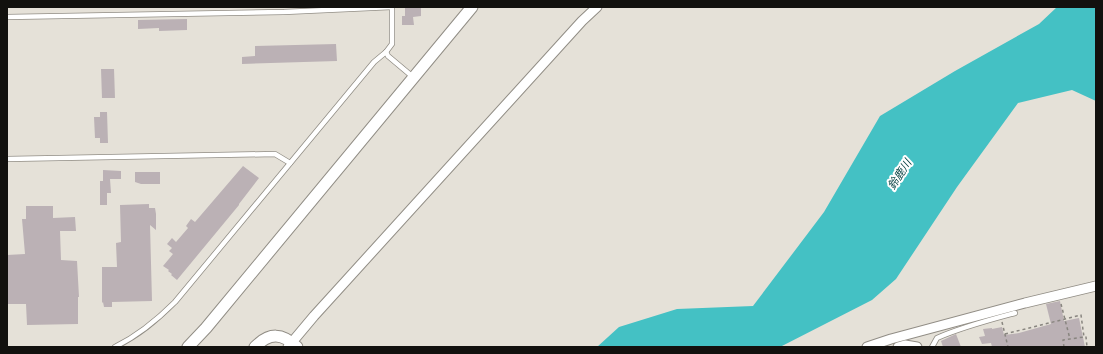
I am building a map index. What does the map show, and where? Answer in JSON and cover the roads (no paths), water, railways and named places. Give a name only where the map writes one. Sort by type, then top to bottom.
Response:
[{"type":"street","points":[[188,347],[211,322],[410,75],[472,7]]},
{"type":"street","points":[[255,347],[262,340],[276,336],[281,336],[293,345],[314,316],[582,21],[597,7]]},
{"type":"street","points":[[867,347],[891,339],[1059,294],[1096,286]]},
{"type":"street","points":[[898,347],[905,345],[917,347]]},
{"type":"lane","points":[[7,17],[284,12],[392,7],[392,44],[387,54],[374,62],[175,302],[156,321],[132,338],[115,347]]},
{"type":"lane","points":[[387,54],[410,75]]},
{"type":"lane","points":[[7,159],[275,154],[290,163]]},
{"type":"lane","points":[[932,347],[937,338],[1016,313]]},
{"type":"water","name":"鈴鹿川","points":[[1057,7],[1096,7],[1096,101],[1072,90],[1018,103],[957,187],[896,279],[872,300],[780,347],[597,347],[619,327],[677,309],[753,306],[824,212],[880,116],[955,71],[1039,24]]}]
